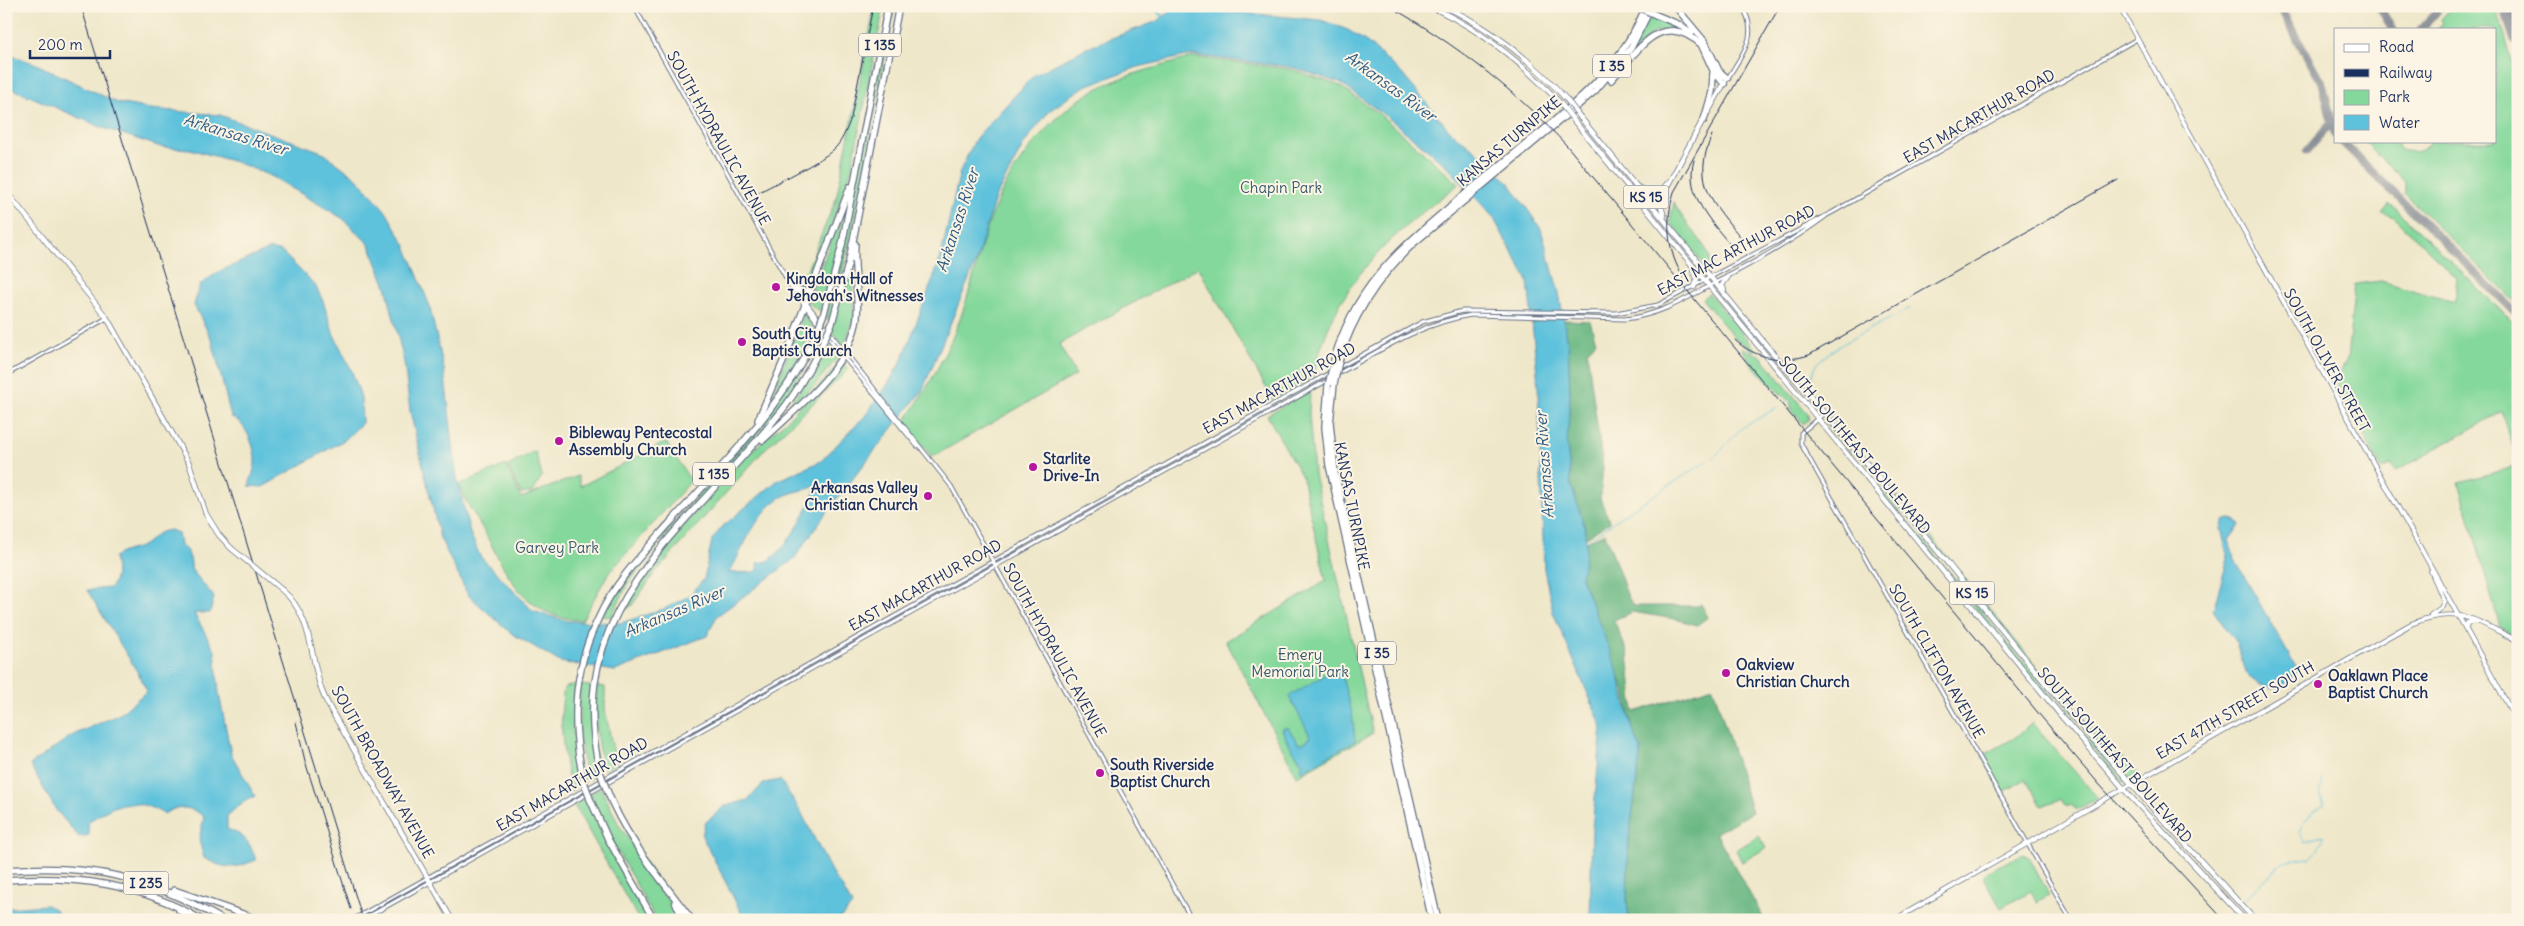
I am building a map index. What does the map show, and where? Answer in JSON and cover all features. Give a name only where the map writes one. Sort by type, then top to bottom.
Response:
[{"type":"highway","name":"I 135","points":[[653,920],[608,838],[584,782],[577,738],[578,684],[588,642],[604,607],[629,569],[781,396],[806,355],[816,334],[836,273],[888,6]]},
{"type":"highway","name":"I 135","points":[[692,920],[621,823],[600,772],[593,725],[595,686],[604,642],[617,610],[644,568],[789,402],[832,323],[842,291],[857,221],[899,6]]},
{"type":"highway","points":[[1636,6],[1692,27]]},
{"type":"highway","points":[[1644,6],[1688,30],[1703,46],[1712,70],[1724,84]]},
{"type":"highway","name":"KANSAS TURNPIKE","points":[[1432,920],[1329,465],[1325,427],[1336,362],[1354,319],[1379,280],[1406,251],[1518,154],[1610,68],[1644,6]]},
{"type":"highway","name":"KANSAS TURNPIKE","points":[[1518,154],[1581,105],[1620,64],[1640,32],[1652,6]]},
{"type":"highway","points":[[1675,6],[1710,48],[1719,72],[1727,78]]},
{"type":"highway","points":[[1581,105],[1602,89],[1656,34],[1667,31],[1679,31],[1692,36],[1703,46]]},
{"type":"highway","points":[[1704,120],[1712,92],[1712,70]]},
{"type":"highway","points":[[737,448],[766,406],[858,164]]},
{"type":"highway","points":[[739,461],[811,394],[844,353],[857,316],[855,271],[857,221]]},
{"type":"highway","points":[[797,289],[805,292],[812,288]]},
{"type":"highway","points":[[837,349],[844,353]]},
{"type":"highway","name":"KANSAS TURNPIKE","points":[[1331,385],[1330,423],[1336,473],[1438,920]]},
{"type":"highway","points":[[652,867],[684,920]]},
{"type":"highway","name":"I 235","points":[[6,870],[63,868],[94,871],[150,884],[187,899],[223,920]]},
{"type":"highway","name":"I 235","points":[[6,880],[69,878],[123,887],[180,907],[202,920]]},
{"type":"highway","points":[[150,884],[260,920]]},
{"type":"highway","points":[[162,900],[192,920]]},
{"type":"main road","name":"SOUTH SOUTHEAST BOULEVARD","points":[[1430,6],[1480,33],[1511,56],[1561,104],[1765,356],[1818,417],[2063,718],[2124,788],[2246,920]]},
{"type":"main road","name":"SOUTH SOUTHEAST BOULEVARD","points":[[1444,6],[1487,29],[1515,50],[1541,72],[1566,100],[2036,673],[2131,783],[2255,920]]},
{"type":"main road","name":"SOUTH OLIVER STREET","points":[[2119,6],[2518,723]]},
{"type":"main road","points":[[1645,208],[1667,184],[1727,78]]},
{"type":"main road","points":[[1636,186],[1649,193],[1662,191]]},
{"type":"main road","name":"SOUTH BROADWAY AVENUE","points":[[6,191],[106,318],[188,460],[206,514],[219,535],[231,548],[282,590],[299,611],[308,630],[320,685],[331,710],[452,920]]},
{"type":"main road","points":[[1662,191],[1661,209],[1666,222]]},
{"type":"main road","points":[[1688,261],[1697,278],[1694,287]]},
{"type":"main road","points":[[1728,277],[1722,285],[1728,298]]},
{"type":"main road","points":[[2426,618],[2438,612],[2444,601],[2430,567]]},
{"type":"main road","name":"EAST 47TH STREET SOUTH","points":[[1894,920],[2405,626],[2426,618],[2467,616],[2518,641]]},
{"type":"main road","points":[[2467,633],[2467,623],[2478,622]]},
{"type":"street","name":"SOUTH HYDRAULIC AVENUE","points":[[634,6],[756,228],[788,280],[837,349]]},
{"type":"street","points":[[1727,78],[1750,38],[1750,21],[1742,6]]},
{"type":"street","name":"EAST MACARTHUR ROAD","points":[[1833,212],[2137,39]]},
{"type":"street","name":"EAST MAC ARTHUR ROAD","points":[[1522,316],[1574,318],[1641,317],[1676,305],[1728,277],[1833,212]]},
{"type":"street","name":"EAST MAC ARTHUR ROAD","points":[[1522,311],[1616,313],[1647,308],[1694,287],[1833,212]]},
{"type":"street","name":"SOUTH HYDRAULIC AVENUE","points":[[788,280],[797,289],[805,305],[951,486],[1192,920]]},
{"type":"street","name":"EAST MACARTHUR ROAD","points":[[352,920],[430,881],[584,788],[1422,322],[1462,311],[1522,311]]},
{"type":"street","name":"EAST MACARTHUR ROAD","points":[[362,920],[611,779],[1422,328],[1453,318],[1471,315],[1522,316]]},
{"type":"street","points":[[8,375],[106,318]]},
{"type":"street","name":"SOUTH CLIFTON AVENUE","points":[[1824,413],[1801,433],[1801,444],[2071,920]]},
{"type":"street","points":[[1205,442],[1207,447]]},
{"type":"green space","points":[[875,6],[884,6],[851,171],[808,288],[801,289],[788,271],[791,269],[799,275],[807,270],[836,199]]},
{"type":"green space","points":[[890,6],[895,6],[879,85],[876,83]]},
{"type":"green space","points":[[2453,6],[2496,6],[2518,80],[2518,305],[2405,194],[2405,182],[2365,142],[2396,142],[2401,150],[2414,152],[2425,148],[2430,142],[2496,142],[2496,28],[2439,28],[2443,23],[2441,19]]},
{"type":"green space","points":[[1651,13],[1676,24],[1674,28],[1653,33],[1635,50],[1633,48]]},
{"type":"green space","name":"Chapin Park","points":[[1192,57],[1290,69],[1338,85],[1378,113],[1459,184],[1408,224],[1366,266],[1334,316],[1322,345],[1313,378],[1273,400],[1198,267],[1059,344],[1076,375],[932,457],[904,423],[931,380],[961,318],[991,216],[1015,168],[1052,123],[1080,99],[1106,84]]},
{"type":"green space","points":[[875,86],[879,91],[857,206],[837,293],[828,321],[825,316],[837,284],[837,275]]},
{"type":"green space","points":[[1674,202],[1709,256],[1710,264],[1708,270],[1670,222]]},
{"type":"green space","points":[[845,204],[835,259],[820,311],[808,302]]},
{"type":"green space","points":[[2389,204],[2518,327],[2518,463],[2502,411],[2395,472],[2391,464],[2382,469],[2335,381],[2347,359],[2355,284],[2381,281],[2454,302],[2457,278],[2394,217],[2382,213]]},
{"type":"green space","points":[[851,260],[854,318],[844,346],[831,331]]},
{"type":"green space","points":[[1709,293],[1756,350],[1754,351],[1735,338],[1702,299]]},
{"type":"green space","points":[[804,313],[813,328],[795,367],[767,408]]},
{"type":"green space","points":[[1564,320],[1590,321],[1596,342],[1587,351],[1603,468],[1600,499],[1610,522],[1585,538],[1585,528],[1571,485],[1567,444],[1570,395],[1568,343]]},
{"type":"green space","points":[[817,335],[821,339],[788,394],[769,420],[728,470],[659,542],[658,540],[764,420]]},
{"type":"green space","points":[[825,344],[831,346],[838,358],[813,387],[776,424],[807,380]]},
{"type":"green space","points":[[1742,348],[1761,356],[1808,414],[1809,420],[1803,424],[1792,410],[1790,400],[1777,391],[1763,377],[1750,362]]},
{"type":"green space","points":[[839,364],[844,364],[849,369],[764,450],[654,574],[632,605],[620,611],[652,561],[745,457],[787,420]]},
{"type":"green space","name":"Emery Memorial Park","points":[[1310,391],[1309,414],[1314,474],[1373,733],[1297,776],[1226,641],[1326,581],[1302,477],[1267,415]]},
{"type":"green space","points":[[1829,415],[1876,469],[2041,672],[2091,728],[2137,774],[2129,778],[2061,700]]},
{"type":"green space","points":[[1824,421],[2124,780],[2123,783],[2038,686]]},
{"type":"green space","name":"Garvey Park","points":[[666,442],[691,481],[608,574],[582,620],[546,612],[532,603],[521,592],[511,579],[467,504],[459,485],[506,465],[521,498],[578,476],[581,486]]},
{"type":"green space","points":[[535,451],[542,476],[532,492],[521,494],[508,466]]},
{"type":"green space","points":[[2518,466],[2518,638],[2500,627],[2459,482]]},
{"type":"green space","points":[[1605,533],[1628,597],[1634,606],[1697,606],[1701,604],[1708,617],[1697,625],[1675,619],[1632,612],[1614,620],[1628,654],[1634,712],[1713,687],[1752,812],[1716,833],[1764,919],[1769,918],[1771,920],[1629,920],[1627,900],[1629,838],[1641,749],[1633,730],[1625,692],[1581,577],[1586,542]]},
{"type":"green space","points":[[655,543],[658,546],[629,582],[611,617],[602,616],[619,585]]},
{"type":"green space","points":[[575,684],[573,732],[581,781],[571,792],[564,753],[562,701],[564,688]]},
{"type":"green space","points":[[580,685],[591,686],[590,720],[598,772],[590,780],[586,779],[579,736]]},
{"type":"green space","points":[[597,686],[605,687],[605,709],[616,765],[604,769],[596,728]]},
{"type":"green space","points":[[2032,723],[2098,798],[2076,810],[2072,805],[2065,805],[2060,799],[2042,806],[2026,779],[2002,793],[1982,756],[2018,736]]},
{"type":"green space","points":[[599,788],[602,790],[619,825],[672,901],[681,920],[656,920],[605,829],[590,794]]},
{"type":"green space","points":[[586,798],[607,844],[649,920],[639,920],[574,805]]},
{"type":"green space","points":[[1759,836],[1766,848],[1742,862],[1736,850]]},
{"type":"green space","points":[[2023,854],[2030,858],[2049,895],[2037,902],[2031,891],[2001,908],[1983,877],[1986,872]]},
{"type":"water","name":"Arkansas River","points":[[1176,7],[1321,20],[1348,30],[1368,43],[1402,74],[1451,132],[1475,150],[1510,184],[1541,229],[1559,293],[1568,343],[1570,395],[1567,444],[1571,485],[1585,528],[1586,549],[1581,577],[1616,666],[1633,730],[1641,749],[1629,838],[1627,900],[1629,920],[1590,920],[1592,829],[1602,727],[1553,612],[1544,569],[1538,383],[1528,281],[1493,217],[1448,167],[1390,119],[1340,83],[1291,67],[1191,55],[1138,67],[1085,86],[1049,111],[1024,144],[995,198],[976,262],[922,391],[828,510],[794,559],[717,616],[707,636],[615,671],[560,662],[511,633],[468,595],[440,538],[410,411],[404,362],[386,286],[369,244],[342,218],[273,177],[239,163],[190,149],[161,147],[101,127],[6,86],[6,54],[34,63],[118,103],[150,109],[220,115],[322,152],[358,179],[385,210],[406,246],[429,304],[444,369],[457,479],[470,533],[480,556],[533,611],[567,621],[621,623],[664,609],[689,596],[704,579],[712,540],[722,527],[777,481],[821,461],[865,416],[888,384],[903,358],[940,260],[960,171],[976,138],[1033,76],[1090,46],[1158,21]],"holes":[[[816,486],[804,516],[790,538],[775,556],[768,561],[757,563],[759,568],[754,572],[729,573],[753,529],[768,508],[786,495]]]},
{"type":"water","points":[[270,249],[282,252],[315,285],[361,397],[362,423],[346,439],[263,487],[249,486],[255,462],[252,443],[241,424],[231,417],[212,340],[194,305],[200,285],[218,272]]},
{"type":"water","points":[[2229,519],[2235,520],[2240,525],[2229,540],[2235,560],[2298,671],[2281,689],[2261,685],[2248,677],[2236,643],[2213,610],[2228,559],[2221,528],[2224,521]]},
{"type":"water","points":[[171,530],[178,533],[180,545],[189,555],[191,569],[214,597],[210,613],[194,613],[215,651],[219,694],[231,754],[255,796],[242,803],[227,816],[227,829],[239,834],[246,840],[256,860],[242,865],[230,867],[218,865],[204,858],[199,840],[204,817],[195,811],[184,808],[174,809],[164,814],[153,808],[134,803],[117,806],[88,822],[89,835],[79,837],[56,810],[30,765],[71,736],[120,714],[147,691],[87,590],[110,588],[115,577],[114,557],[144,545],[160,532]]},
{"type":"water","points":[[1339,667],[1352,713],[1355,741],[1302,771],[1300,768],[1303,764],[1288,743],[1282,729],[1288,727],[1297,742],[1301,744],[1308,740],[1310,736],[1289,696]]},
{"type":"water","points":[[780,780],[800,810],[835,879],[841,885],[852,905],[839,920],[745,920],[702,836],[705,823],[725,806],[748,800],[764,783]]},
{"type":"water","points":[[46,905],[55,909],[60,920],[6,920],[6,908]]},
{"type":"waterway","points":[[1151,6],[1165,18]]},
{"type":"waterway","points":[[1806,386],[1818,362],[1827,355],[1849,340],[1910,308]]},
{"type":"waterway","points":[[1728,442],[1742,428],[1781,405]]},
{"type":"waterway","points":[[1713,458],[1726,445]]},
{"type":"waterway","points":[[1586,542],[1623,515],[1706,462]]},
{"type":"waterway","points":[[2241,903],[2283,862],[2309,858],[2323,842],[2324,835],[2305,842],[2299,832],[2309,816],[2324,805],[2320,793],[2323,780]]},
{"type":"waterway","points":[[2224,917],[2232,910]]},
{"type":"taxiway","points":[[2279,6],[2323,85],[2334,131]]},
{"type":"taxiway","points":[[2379,6],[2391,28]]},
{"type":"taxiway","points":[[2422,28],[2440,8]]},
{"type":"taxiway","points":[[2307,151],[2333,121]]},
{"type":"taxiway","points":[[2342,142],[2518,315]]},
{"type":"runway","points":[[2509,6],[2518,36]]},
{"type":"railway","points":[[81,6],[363,920]]},
{"type":"railway","points":[[750,197],[821,159],[839,143],[851,118],[873,6]]},
{"type":"railway","points":[[1389,6],[1438,36],[1484,70],[1528,107],[1568,147],[2044,720],[2099,784],[2224,920]]},
{"type":"railway","points":[[1683,277],[1674,257],[1669,236],[1669,214],[1674,192],[1780,6]]},
{"type":"railway","points":[[1712,135],[1706,152],[1704,166],[1708,192],[1714,203],[1742,239]]},
{"type":"railway","points":[[1694,160],[1692,173],[1696,197],[1709,218],[1732,247]]},
{"type":"railway","points":[[1735,340],[1751,351],[1770,358],[1790,359],[1809,355],[2118,180]]},
{"type":"railway","points":[[296,722],[305,761],[351,909]]},
{"type":"place","name":"Kingdom Hall of Jehovah's Witnesses","points":[[776,287]]},
{"type":"place","name":"South City Baptist Church","points":[[742,342]]},
{"type":"place","name":"Bibleway Pentecostal Assembly Church","points":[[559,441]]},
{"type":"place","name":"Starlite Drive-In","points":[[1033,467]]},
{"type":"place","name":"Arkansas Valley Christian Church","points":[[928,496]]},
{"type":"place","name":"Oakview Christian Church","points":[[1726,673]]},
{"type":"place","name":"Oaklawn Place Baptist Church","points":[[2318,684]]},
{"type":"place","name":"South Riverside Baptist Church","points":[[1100,773]]}]
